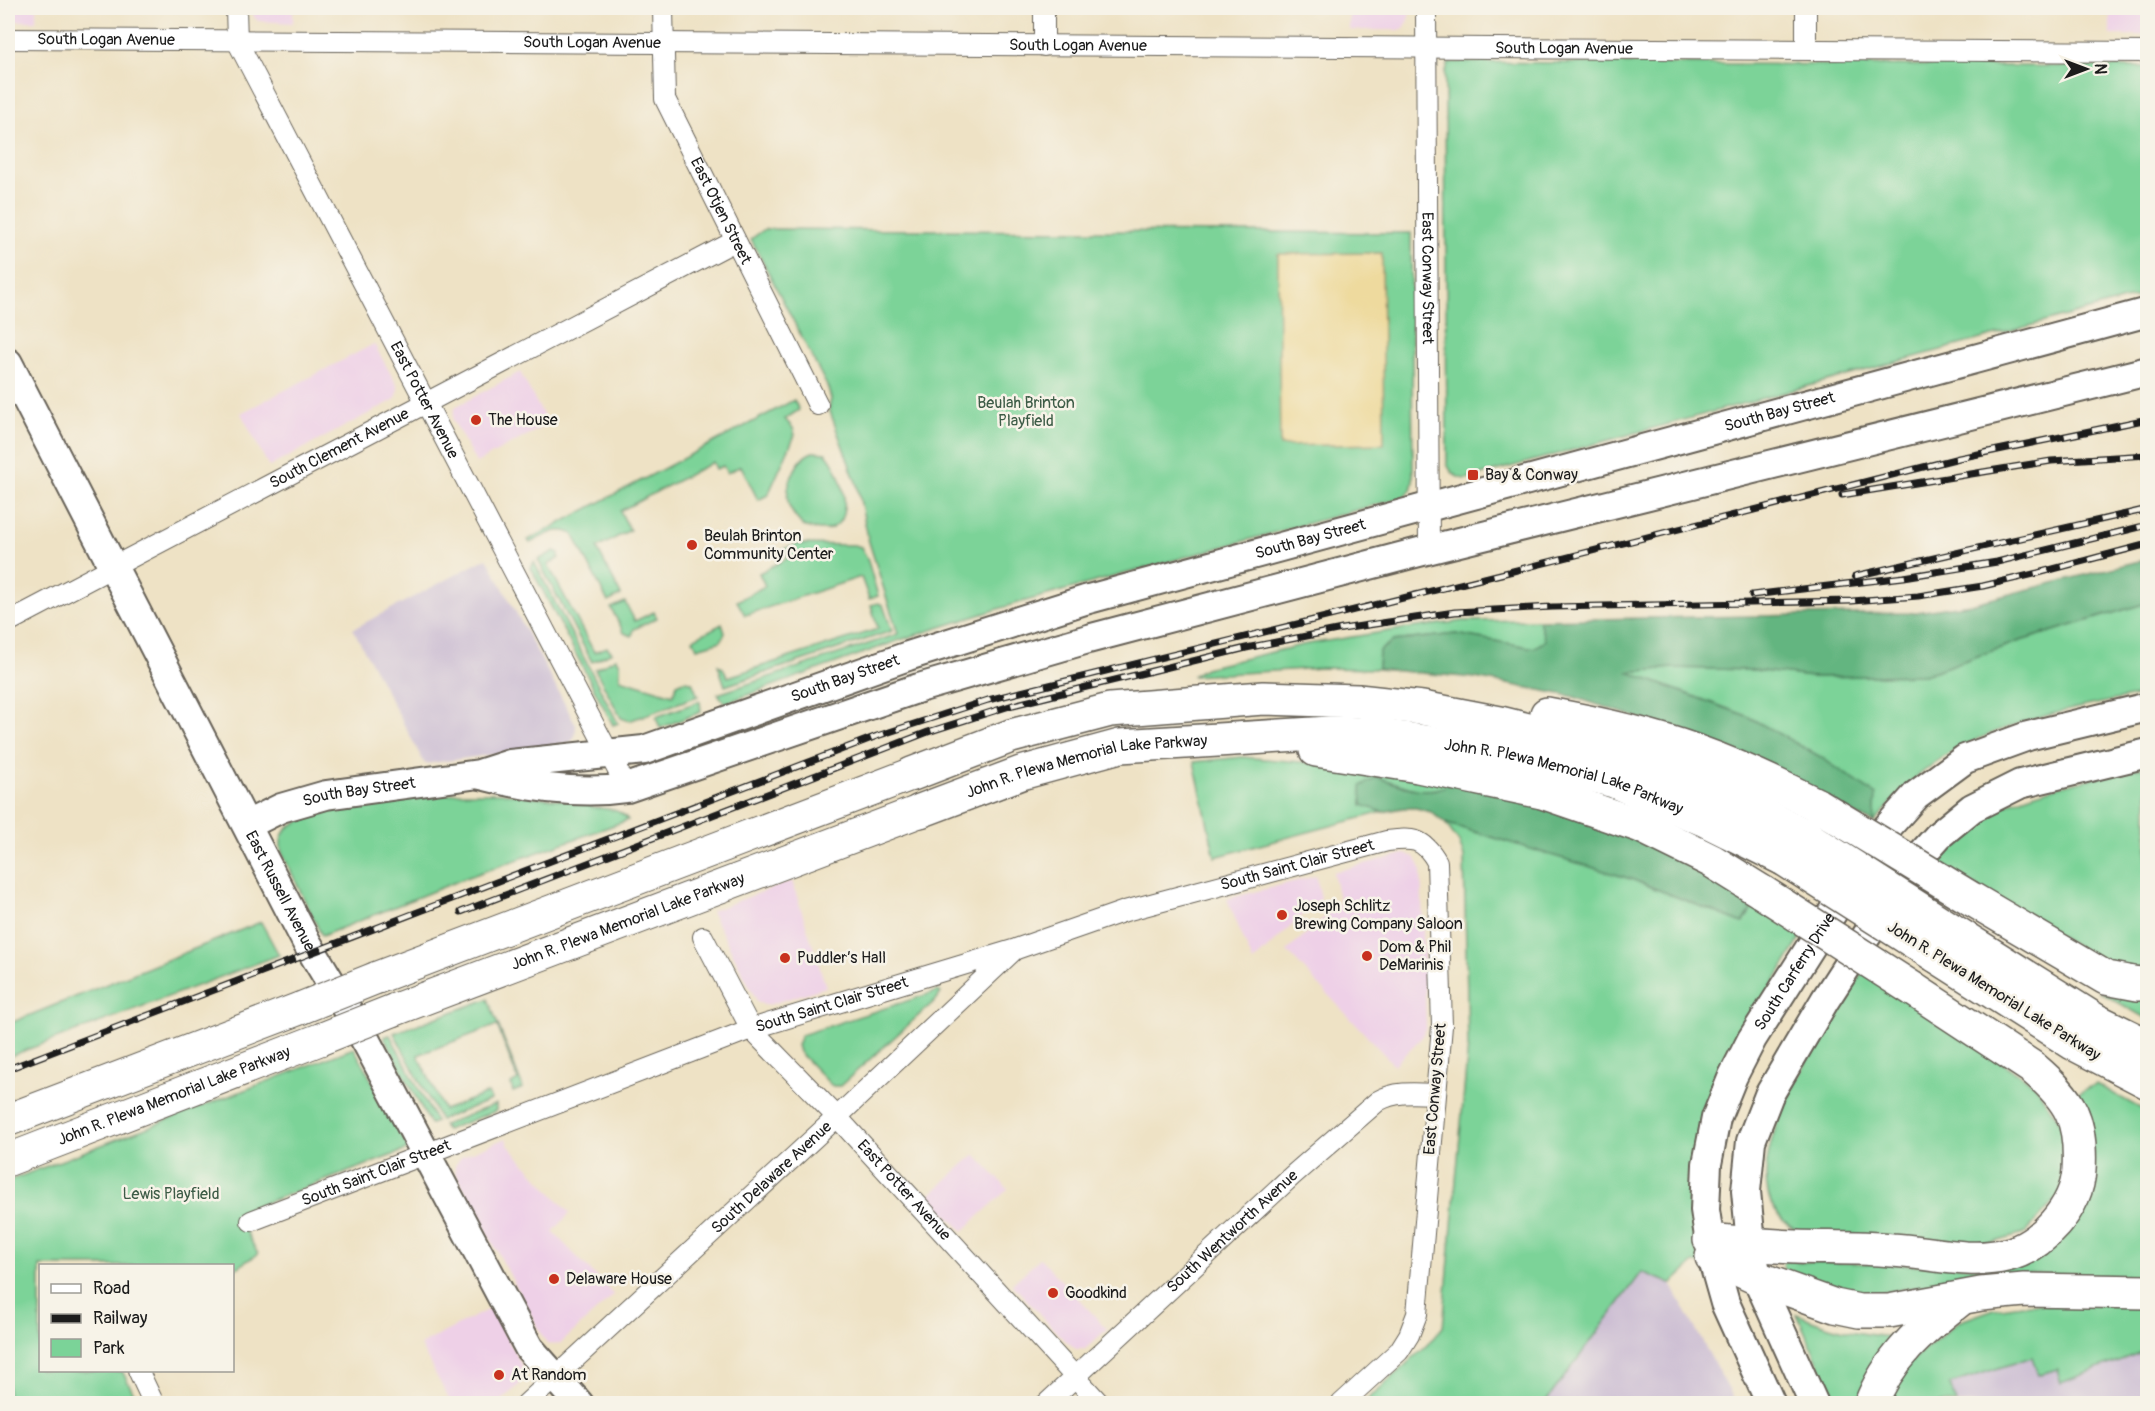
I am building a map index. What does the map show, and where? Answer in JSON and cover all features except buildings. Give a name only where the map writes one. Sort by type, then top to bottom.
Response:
[{"type":"highway","points":[[1358,701],[1435,696],[1491,704],[1596,723],[1694,750],[1767,780],[1817,805],[2106,978],[2138,984],[2148,983]]},
{"type":"highway","name":"John R. Plewa Memorial Lake Parkway","points":[[912,774],[1011,736],[1110,710],[1263,698],[1358,701],[1422,708],[1500,723],[1613,752],[1708,787],[1792,846],[1942,942],[2073,1043],[2148,1083]]},
{"type":"highway","name":"John R. Plewa Memorial Lake Parkway","points":[[920,811],[1021,773],[1120,746],[1330,733],[1368,734],[1504,753],[1614,782],[1703,819],[1792,846]]},
{"type":"highway","points":[[1237,739],[1418,766],[1542,792],[1641,826],[1712,861],[2033,1068],[2051,1083],[2072,1111],[2080,1147],[2080,1158],[2079,1179],[2068,1207],[2052,1227],[2032,1243],[2008,1255],[1982,1259],[1891,1250],[1751,1244],[1711,1248]]},
{"type":"highway","name":"John R. Plewa Memorial Lake Parkway","points":[[1942,942],[2148,1046]]},
{"type":"highway","points":[[1711,1248],[1757,1278],[1835,1306],[1858,1311],[1889,1311],[1961,1299],[1982,1293],[2024,1290],[2148,1292]]},
{"type":"highway","points":[[1871,1404],[1877,1387],[1891,1364],[1921,1331],[1961,1299]]},
{"type":"main road","name":"South Bay Street","points":[[247,825],[281,808],[326,795],[479,774],[510,765],[644,750],[908,656],[1085,600],[2148,312]]},
{"type":"main road","name":"East Russell Avenue","points":[[8,363],[307,944],[367,1043],[529,1348],[579,1404]]},
{"type":"main road","name":"South Bay Street","points":[[479,774],[511,783],[584,790],[627,788],[919,688],[1088,639],[1429,550],[2148,371]]},
{"type":"main road","points":[[1277,548],[1286,587]]},
{"type":"main road","points":[[908,656],[919,688]]},
{"type":"main road","name":"South Carferry Drive","points":[[1771,1404],[1725,1303],[1711,1248],[1706,1210],[1707,1164],[1716,1119],[1733,1076],[1752,1039],[1885,830],[1916,795],[1965,759],[2028,736],[2148,707]]},
{"type":"main road","points":[[1814,1404],[1757,1278],[1751,1244],[1746,1191],[1751,1141],[1769,1095],[1825,1000],[1913,864],[1939,835],[1972,807],[2020,784],[2148,753]]},
{"type":"main road","name":"John R. Plewa Memorial Lake Parkway","points":[[8,1120],[912,774]]},
{"type":"main road","name":"John R. Plewa Memorial Lake Parkway","points":[[8,1160],[394,1010],[920,811]]},
{"type":"street","name":"East Potter Avenue","points":[[236,8],[237,41],[627,788]]},
{"type":"street","name":"East Otjen Street","points":[[663,8],[664,99],[818,405]]},
{"type":"street","points":[[1044,8],[1044,46]]},
{"type":"street","name":"East Conway Street","points":[[1426,8],[1429,550]]},
{"type":"street","points":[[1806,8],[1806,49]]},
{"type":"street","name":"South Logan Avenue","points":[[8,39],[2148,52]]},
{"type":"street","name":"South Clement Avenue","points":[[8,622],[735,241]]},
{"type":"street","name":"South Saint Clair Street","points":[[251,1221],[751,1029],[1016,949],[1125,911],[1322,857],[1406,838],[1417,840],[1425,845]]},
{"type":"street","name":"East Conway Street","points":[[1341,1404],[1399,1351],[1409,1335],[1417,1314],[1442,1026],[1437,862],[1425,845]]},
{"type":"street","name":"East Potter Avenue","points":[[703,937],[751,1029],[837,1117],[1100,1404]]},
{"type":"street","name":"South Delaware Avenue","points":[[526,1404],[1016,949]]},
{"type":"street","name":"South Wentworth Avenue","points":[[1046,1404],[1293,1175],[1378,1101],[1398,1094],[1435,1094]]},
{"type":"street","points":[[138,1372],[154,1404]]},
{"type":"shaded area","points":[[8,8],[36,8],[36,21],[8,21]]},
{"type":"shaded area","points":[[252,8],[293,8],[293,23],[258,21],[254,17]]},
{"type":"shaded area","points":[[1349,8],[1409,8],[1409,20],[1404,28],[1399,30],[1349,30]]},
{"type":"shaded area","points":[[2110,8],[2147,8],[2147,35],[2110,35]]},
{"type":"shaded area","points":[[374,344],[398,387],[394,400],[269,467],[241,413]]},
{"type":"shaded area","points":[[520,372],[548,424],[476,463],[453,420],[454,410],[457,406]]},
{"type":"shaded area","points":[[487,558],[576,725],[575,736],[571,742],[565,744],[425,764],[353,629]]},
{"type":"shaded area","points":[[1404,854],[1415,857],[1421,868],[1426,1028],[1422,1037],[1394,1065],[1287,951],[1340,903],[1333,872]]},
{"type":"shaded area","points":[[1316,876],[1321,898],[1253,962],[1227,899]]},
{"type":"shaded area","points":[[792,881],[826,987],[764,1005],[757,1001],[711,911]]},
{"type":"shaded area","points":[[506,1138],[508,1145],[570,1213],[553,1232],[614,1295],[561,1343],[548,1344],[544,1339],[455,1172],[455,1166],[461,1157]]},
{"type":"shaded area","points":[[975,1154],[1008,1189],[963,1231],[929,1196]]},
{"type":"shaded area","points":[[1040,1258],[1107,1329],[1085,1349],[1076,1349],[1059,1335],[1012,1284]]},
{"type":"shaded area","points":[[1642,1272],[1671,1284],[1736,1403],[1545,1404]]},
{"type":"shaded area","points":[[491,1308],[522,1366],[520,1384],[499,1403],[451,1403],[420,1345]]},
{"type":"shaded area","points":[[2147,1346],[2147,1403],[1930,1404],[1962,1354]]},
{"type":"green space","points":[[1449,63],[2147,67],[2147,294],[1466,479],[1460,478],[1447,464],[1445,73]]},
{"type":"green space","name":"Beulah Brinton Playfield","points":[[765,229],[1411,233],[1413,482],[1411,490],[1404,497],[1011,605],[900,640],[725,703],[718,694],[898,634],[869,542],[857,485],[829,409],[831,399],[828,388],[751,239]]},
{"type":"green space","points":[[794,400],[799,410],[785,419],[793,428],[795,435],[768,495],[758,500],[741,466],[727,473],[723,466],[716,469],[713,462],[620,511],[630,530],[597,548],[621,595],[608,602],[573,534],[556,531],[530,543],[528,540]]},
{"type":"green space","points":[[813,452],[826,453],[834,465],[844,494],[841,519],[833,527],[821,530],[803,526],[788,501],[789,487],[794,472],[802,459]]},
{"type":"green space","points":[[798,544],[861,547],[868,561],[878,596],[869,599],[861,577],[745,615],[737,601],[765,586],[759,573],[788,558],[784,549]]},
{"type":"green space","points":[[554,551],[559,553],[559,558],[548,565],[594,652],[607,647],[612,652],[592,662],[538,560]]},
{"type":"green space","points":[[2147,559],[2147,603],[2020,641],[1924,675],[1812,677],[1754,670],[1673,668],[1628,672],[1747,716],[1819,756],[1876,795],[1874,823],[1681,732],[1571,696],[1475,678],[1378,669],[1379,651],[1393,641],[1456,634],[1534,648],[1545,641],[1539,620],[1910,613],[1971,604]]},
{"type":"green space","points":[[534,562],[618,723],[613,725],[531,568]]},
{"type":"green space","points":[[625,602],[635,621],[654,612],[657,618],[634,629],[632,636],[624,633],[611,608]]},
{"type":"green space","points":[[878,603],[883,605],[892,631],[725,686],[718,665],[723,668],[728,677],[878,629],[871,605]]},
{"type":"green space","points":[[2147,603],[2147,694],[2030,720],[1973,741],[1924,771],[1904,789],[1874,823],[1747,716],[1626,672],[1673,668],[1754,670],[1812,677],[1923,675],[2020,641]]},
{"type":"green space","points":[[1539,620],[1545,641],[1534,648],[1456,634],[1393,641],[1379,651],[1378,669],[1322,668],[1192,676],[1205,668],[1302,645],[1464,621]]},
{"type":"green space","points":[[722,624],[725,633],[721,641],[697,648],[693,639]]},
{"type":"green space","points":[[616,658],[620,664],[620,679],[673,695],[677,684],[684,681],[692,682],[698,696],[629,721],[621,718],[595,669]]},
{"type":"green space","points":[[700,701],[701,712],[660,728],[656,717]]},
{"type":"green space","points":[[1242,757],[1348,766],[1451,782],[1442,789],[1418,790],[1376,777],[1362,804],[1383,812],[1215,857],[1194,762]]},
{"type":"green space","points":[[2147,766],[2147,969],[2108,965],[1934,861],[1976,822],[2013,801],[2056,787]]},
{"type":"green space","points":[[1377,777],[1405,787],[1425,790],[1434,790],[1451,782],[1610,824],[1756,902],[1743,923],[1631,879],[1445,823],[1431,812],[1416,808],[1403,808],[1383,812],[1362,805],[1361,786]]},
{"type":"green space","points":[[457,793],[501,793],[591,803],[591,807],[616,811],[628,820],[463,879],[322,936],[282,853],[281,842],[285,831],[297,822],[339,809]]},
{"type":"green space","points":[[1445,823],[1631,879],[1743,923],[1756,902],[1804,933],[1737,1043],[1701,1264],[1694,1263],[1671,1284],[1642,1272],[1545,1403],[1363,1404],[1427,1345],[1443,1327],[1468,1045],[1464,857],[1459,842]]},
{"type":"green space","points":[[261,922],[279,955],[8,1057],[8,1024]]},
{"type":"green space","points":[[1864,971],[2033,1083],[2067,1132],[2064,1191],[2024,1234],[1984,1245],[1799,1231],[1774,1209],[1766,1179],[1771,1143],[1785,1104],[1805,1065]]},
{"type":"green space","points":[[938,991],[941,993],[937,999],[840,1086],[830,1084],[799,1052],[797,1045],[801,1035]]},
{"type":"green space","points":[[2100,992],[2147,992],[2147,1019]]},
{"type":"green space","points":[[488,999],[523,1088],[513,1092],[511,1084],[518,1080],[497,1025],[418,1055],[444,1110],[488,1093],[491,1100],[440,1120],[394,1033]]},
{"type":"green space","points":[[390,1035],[436,1122],[430,1124],[384,1037]]},
{"type":"green space","name":"Lewis Playfield","points":[[354,1048],[409,1149],[246,1210],[239,1218],[258,1254],[234,1269],[234,1264],[39,1264],[39,1372],[123,1372],[139,1403],[8,1403],[8,1181]]},
{"type":"green space","points":[[2096,1084],[2147,1112],[2147,1278],[2026,1273],[1995,1275],[1853,1297],[1796,1279],[1785,1270],[1783,1264],[1785,1261],[1988,1267],[2064,1231],[2076,1094]]},
{"type":"green space","points":[[496,1104],[496,1111],[446,1130],[443,1125]]},
{"type":"green space","points":[[2030,1304],[2147,1304],[2147,1350],[2061,1383],[2057,1369],[2038,1375],[2032,1357],[1950,1384],[1956,1403],[1887,1404],[1910,1362],[1958,1322],[1994,1309]]},
{"type":"green space","points":[[1797,1314],[1844,1330],[1893,1337],[1856,1403],[1836,1403]]},
{"type":"sand","points":[[1382,253],[1384,444],[1280,446],[1278,254]]},
{"type":"railway","points":[[8,1069],[877,736],[988,700],[1959,458],[2148,419]]},
{"type":"railway","points":[[1842,495],[2051,461],[2148,455]]},
{"type":"railway","points":[[1855,576],[2148,509]]},
{"type":"railway","points":[[1752,595],[1904,577],[1997,562],[2148,525]]},
{"type":"railway","points":[[461,912],[928,732],[1013,705],[1246,648],[1342,629],[1455,612],[1553,607],[1852,601],[1918,596],[1983,586],[2148,544]]},
{"type":"place","name":"The House","points":[[476,420]]},
{"type":"place","name":"Bay & Conway","points":[[1473,475]]},
{"type":"place","name":"Beulah Brinton Community Center","points":[[692,545]]},
{"type":"place","name":"Joseph Schlitz Brewing Company Saloon","points":[[1282,915]]},
{"type":"place","name":"Dom & Phil DeMarinis","points":[[1367,956]]},
{"type":"place","name":"Puddler’s Hall","points":[[785,958]]},
{"type":"place","name":"Delaware House","points":[[554,1279]]},
{"type":"place","name":"Goodkind","points":[[1053,1293]]},
{"type":"place","name":"At Random","points":[[499,1375]]}]
